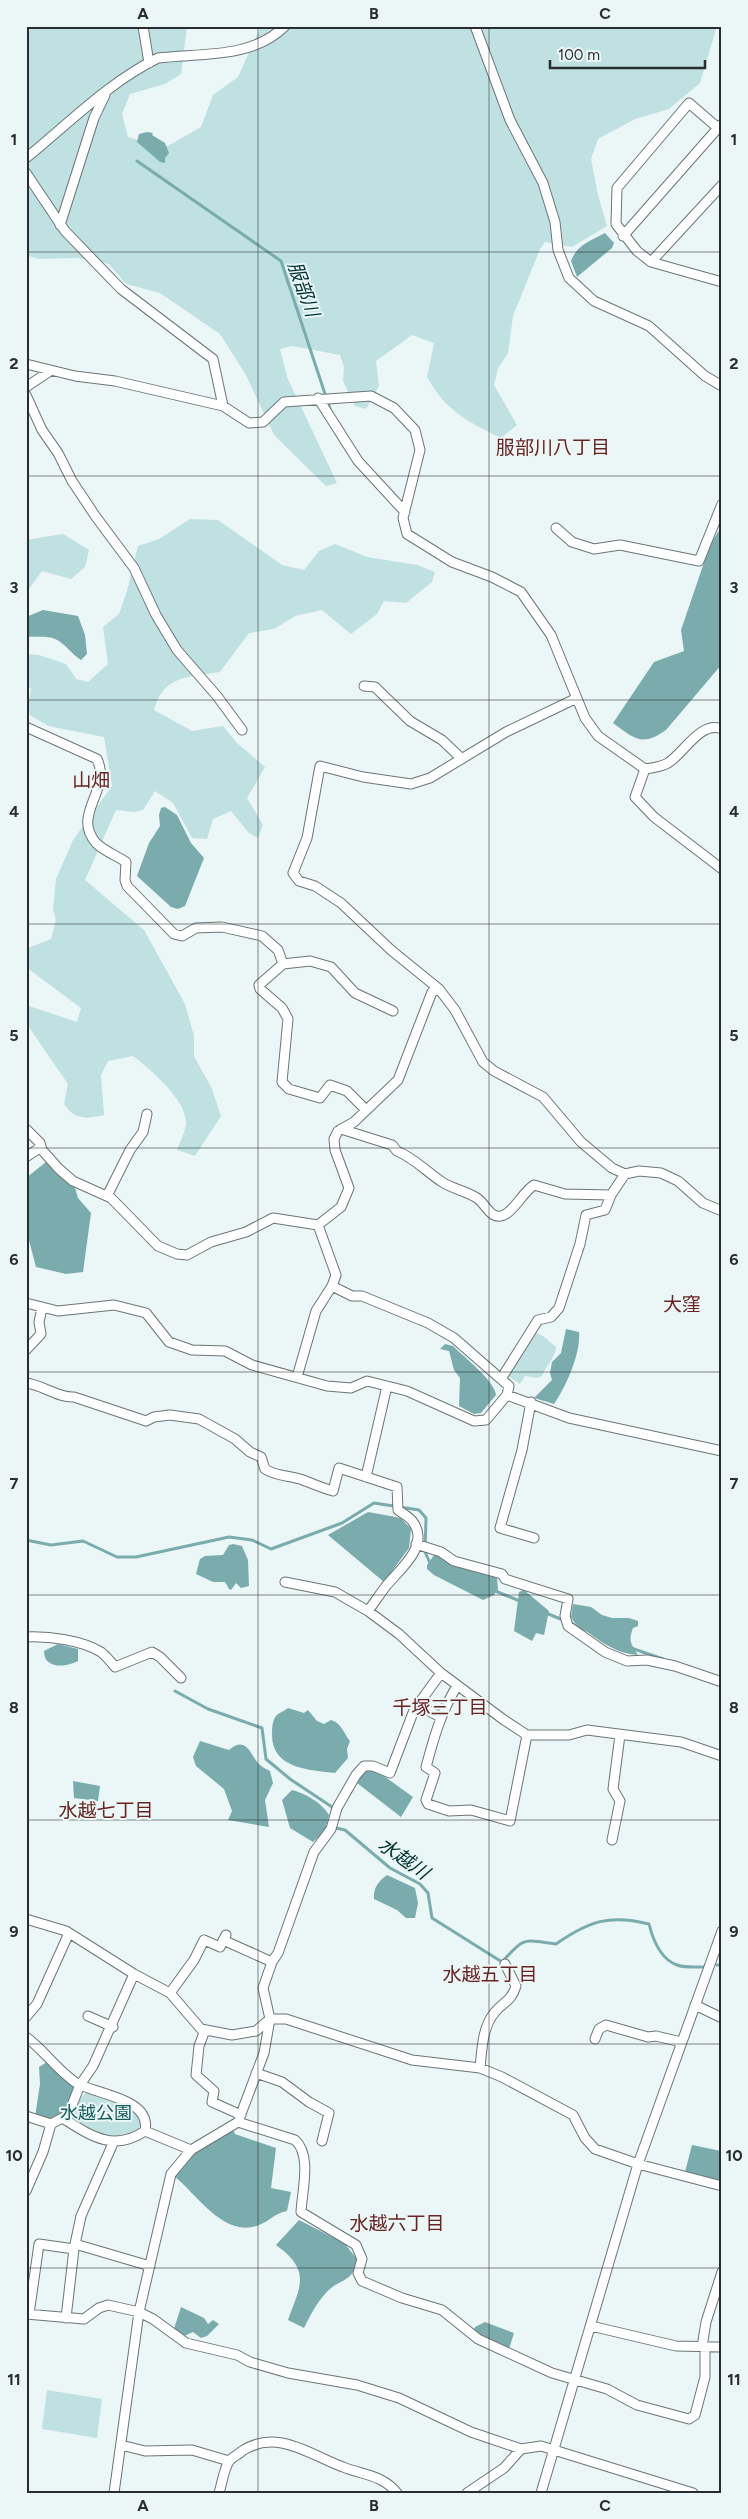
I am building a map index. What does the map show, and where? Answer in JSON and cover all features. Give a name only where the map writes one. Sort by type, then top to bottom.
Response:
[{"type":"street","points":[[143,26],[149,63]]},
{"type":"street","points":[[26,158],[128,74],[158,58],[226,53],[255,46],[285,26]]},
{"type":"street","points":[[475,26],[507,113],[543,183],[555,222],[558,250],[570,278],[594,301],[649,326],[705,376],[722,386]]},
{"type":"street","points":[[60,225],[94,118],[107,92]]},
{"type":"street","points":[[623,236],[720,126],[689,103],[617,188],[616,224],[623,236],[651,262],[721,279]]},
{"type":"street","points":[[26,173],[60,225],[121,289],[213,359],[222,406]]},
{"type":"street","points":[[651,262],[722,185]]},
{"type":"street","points":[[26,364],[50,371],[115,381],[222,406],[249,423],[257,424],[263,422],[284,402],[318,398],[371,396],[394,408],[416,430],[420,450],[403,518],[407,534],[452,562],[492,577],[521,592],[551,635],[585,718],[598,736],[646,769],[668,763],[704,730],[717,727],[722,729]]},
{"type":"street","points":[[26,387],[50,371]]},
{"type":"street","points":[[26,395],[42,430],[58,453],[72,481],[134,568],[156,615],[177,650],[217,696],[242,730]]},
{"type":"street","points":[[318,398],[358,461],[404,512]]},
{"type":"street","points":[[556,528],[572,542],[594,549],[620,545],[699,561],[722,504]]},
{"type":"street","points":[[364,686],[375,687],[410,721],[442,740],[462,758]]},
{"type":"street","points":[[577,698],[506,732],[430,778],[411,784],[363,777],[320,766],[307,838],[293,873],[298,881],[315,886],[341,903],[392,950],[439,989],[455,1010],[483,1062],[494,1071],[543,1097],[581,1142],[612,1168],[625,1174],[639,1171],[661,1173],[678,1180],[703,1203],[722,1211]]},
{"type":"street","points":[[26,727],[97,759],[102,768],[102,781],[87,815],[89,832],[98,844],[126,862],[125,880],[127,886],[174,934],[182,936],[196,928],[222,927],[262,936],[278,950],[283,964]]},
{"type":"street","points":[[646,769],[634,796],[654,817],[722,869]]},
{"type":"street","points":[[366,1110],[347,1091],[330,1085],[320,1098],[289,1088],[282,1082],[288,1019],[282,1008],[260,989],[259,985],[283,964],[310,961],[331,967],[355,993],[393,1011]]},
{"type":"street","points":[[26,1129],[40,1142],[41,1147],[59,1169],[73,1181],[108,1196],[158,1246],[187,1255],[210,1242],[246,1232],[273,1218],[318,1226],[341,1207],[349,1188],[335,1150],[334,1139],[341,1129],[354,1122],[398,1080],[432,992],[439,989]]},
{"type":"street","points":[[108,1196],[130,1150],[143,1132],[147,1114]]},
{"type":"street","points":[[341,1129],[392,1145],[397,1151],[442,1182],[480,1200],[491,1214],[502,1216],[508,1213],[527,1190],[534,1185],[565,1194],[612,1195]]},
{"type":"street","points":[[26,1157],[41,1147]]},
{"type":"street","points":[[501,1379],[538,1320],[551,1317],[558,1308],[580,1244],[586,1215],[605,1210],[625,1174]]},
{"type":"street","points":[[297,1377],[316,1311],[332,1286],[336,1275],[318,1226]]},
{"type":"street","points":[[26,1303],[58,1311],[114,1305],[141,1312],[146,1314],[169,1342],[192,1350],[225,1351],[252,1365],[327,1386],[351,1388],[367,1381],[387,1386],[406,1391],[474,1421],[486,1420],[507,1395],[510,1386],[454,1338],[428,1322],[362,1296],[352,1296],[332,1286]]},
{"type":"street","points":[[26,1350],[41,1334],[39,1322],[42,1308]]},
{"type":"street","points":[[26,1383],[38,1384],[67,1398],[74,1397],[146,1421],[154,1417],[170,1415],[199,1418],[235,1439],[250,1452],[261,1457],[265,1469],[273,1474],[303,1480],[312,1485],[333,1491],[339,1468],[397,1487],[398,1510],[413,1521],[417,1533],[416,1544],[409,1562],[386,1586],[368,1612]]},
{"type":"street","points":[[366,1477],[387,1386]]},
{"type":"street","points":[[507,1395],[531,1402],[569,1418],[722,1451]]},
{"type":"street","points":[[531,1402],[522,1450],[500,1528],[534,1538]]},
{"type":"street","points":[[416,1544],[440,1552],[454,1561],[502,1574],[505,1579],[568,1599],[565,1616],[568,1626],[605,1652],[627,1661],[647,1660],[675,1666],[722,1682]]},
{"type":"street","points":[[285,1582],[335,1592],[368,1612],[399,1634],[441,1674],[528,1735],[569,1735],[587,1730],[681,1742],[722,1756]]},
{"type":"street","points":[[26,1637],[38,1636],[84,1645],[102,1653],[115,1666],[152,1652],[160,1657],[181,1678]]},
{"type":"street","points":[[114,2493],[139,2312],[171,2174],[191,2150],[240,2118],[264,2053],[270,2019],[263,1988],[272,1962],[278,1953],[314,1852],[331,1829],[337,1808],[346,1791],[364,1766],[373,1766],[390,1773],[418,1705],[441,1674]]},
{"type":"street","points":[[457,1686],[440,1717],[426,1767],[435,1773],[426,1800],[428,1804],[449,1811],[471,1810],[510,1821],[528,1735]]},
{"type":"street","points":[[418,1705],[440,1717]]},
{"type":"street","points":[[612,1840],[620,1801],[613,1788],[620,1735]]},
{"type":"street","points":[[26,1920],[69,1933],[134,1974],[170,1992],[202,2029],[232,2035],[256,2031],[270,2019],[286,2019],[412,2060],[480,2068],[502,2076],[573,2115],[585,2138],[596,2149],[638,2164],[722,2186]]},
{"type":"street","points":[[541,2493],[556,2449],[638,2164],[722,1931]]},
{"type":"street","points":[[26,2017],[36,2004],[69,1933]]},
{"type":"street","points":[[170,1992],[194,1960],[204,1940],[220,1947],[224,1938],[272,1962]]},
{"type":"street","points":[[480,2068],[484,2039],[489,2021],[495,2012],[512,1998],[516,1986],[505,1964]]},
{"type":"street","points":[[26,2116],[51,2124],[64,2119],[68,2115],[80,2085],[93,2066],[113,2026],[134,1974]]},
{"type":"street","points":[[695,2005],[722,2018]]},
{"type":"street","points":[[88,2016],[113,2026]]},
{"type":"street","points":[[595,2040],[599,2029],[606,2025],[648,2037],[656,2036],[681,2042]]},
{"type":"street","points":[[205,2030],[199,2046],[196,2075],[214,2091],[212,2102],[240,2118],[295,2140],[302,2146],[304,2157],[301,2212],[356,2246],[362,2259],[358,2273],[362,2281],[402,2298],[442,2310],[478,2340],[552,2373],[607,2389],[637,2405],[689,2419],[695,2415],[705,2377],[704,2347],[706,2322],[722,2272]]},
{"type":"street","points":[[26,2037],[39,2046],[53,2063],[80,2085],[129,2103],[144,2116],[146,2123],[145,2131]]},
{"type":"street","points":[[256,2073],[282,2082],[309,2102],[330,2113],[322,2141]]},
{"type":"street","points":[[64,2119],[93,2136],[114,2141],[134,2138],[145,2131]]},
{"type":"street","points":[[26,2192],[43,2152],[51,2124]]},
{"type":"street","points":[[145,2131],[191,2150]]},
{"type":"street","points":[[66,2318],[75,2246],[81,2216],[114,2141]]},
{"type":"street","points":[[150,2266],[75,2246],[39,2244],[28,2314],[84,2320],[99,2308],[108,2305],[139,2312],[153,2319],[186,2343],[237,2354],[250,2362],[288,2372],[357,2385],[391,2396],[471,2432],[521,2449],[542,2446],[556,2449],[578,2459],[674,2490],[693,2493]]},
{"type":"street","points":[[592,2326],[676,2346],[722,2347]]},
{"type":"street","points":[[219,2493],[229,2461],[249,2447],[266,2441],[281,2442],[305,2449],[341,2467],[388,2482],[397,2493]]},
{"type":"street","points":[[121,2445],[145,2451],[192,2450],[229,2461]]},
{"type":"street","points":[[467,2493],[504,2468],[521,2449]]},
{"type":"green space","points":[[26,26],[187,26],[181,74],[165,84],[130,94],[122,114],[128,137],[164,148],[201,127],[213,95],[238,77],[261,26],[717,26],[700,83],[669,109],[635,119],[598,139],[591,159],[598,195],[607,226],[572,247],[545,242],[540,249],[513,316],[508,353],[498,368],[494,385],[517,425],[501,438],[468,421],[450,407],[434,389],[427,377],[434,343],[412,335],[376,361],[379,386],[366,409],[355,406],[343,381],[344,367],[340,355],[292,346],[280,349],[287,377],[337,483],[326,486],[274,435],[246,375],[220,334],[160,293],[126,284],[109,264],[77,258],[39,259],[26,255]]},
{"type":"green space","points":[[190,519],[218,520],[282,565],[304,570],[319,551],[335,544],[367,557],[417,565],[435,572],[432,582],[406,603],[384,601],[377,614],[351,634],[322,610],[295,616],[274,629],[249,633],[220,672],[179,680],[164,690],[158,699],[154,710],[192,731],[223,726],[236,742],[265,767],[247,798],[263,825],[258,838],[249,833],[231,811],[213,819],[207,839],[192,838],[173,803],[155,791],[143,810],[134,812],[116,810],[85,880],[144,930],[185,1004],[194,1036],[194,1056],[212,1089],[221,1116],[195,1156],[177,1150],[186,1124],[181,1105],[166,1086],[133,1056],[108,1061],[101,1075],[104,1115],[81,1117],[72,1113],[64,1104],[68,1084],[26,1023],[26,1005],[77,1022],[81,1008],[26,967],[26,949],[51,939],[56,920],[53,909],[56,879],[73,840],[112,786],[104,737],[48,726],[30,715],[28,707],[31,689],[26,684],[26,654],[39,655],[66,664],[76,679],[88,682],[108,664],[103,627],[119,614],[127,591],[138,546],[159,539]]},
{"type":"green space","points":[[63,534],[89,550],[85,567],[71,579],[42,571],[26,593],[26,540]]},
{"type":"green space","points":[[532,1331],[543,1336],[556,1347],[542,1376],[537,1378],[525,1376],[520,1384],[507,1375]]},
{"type":"green space","name":"水越公園","points":[[88,2090],[118,2102],[138,2115],[143,2122],[134,2135],[118,2137],[102,2135],[72,2120],[79,2100]]},
{"type":"green space","points":[[47,2390],[102,2399],[97,2438],[42,2429]]},
{"type":"shaded area","points":[[153,133],[152,135],[165,143],[169,153],[165,158],[165,163],[160,162],[137,142],[139,134]]},
{"type":"shaded area","points":[[605,233],[614,243],[612,248],[577,277],[571,261],[577,251],[585,244]]},
{"type":"shaded area","points":[[720,529],[722,664],[666,730],[651,738],[639,739],[633,737],[613,723],[654,662],[684,651],[681,630],[710,545]]},
{"type":"shaded area","points":[[43,610],[78,616],[85,635],[87,654],[81,660],[55,639],[26,636],[26,617]]},
{"type":"shaded area","points":[[165,807],[177,815],[191,843],[204,858],[185,906],[178,909],[171,907],[137,876],[149,843],[160,826],[159,815],[161,808]]},
{"type":"shaded area","points":[[46,1162],[75,1188],[78,1198],[91,1213],[83,1272],[66,1274],[36,1267],[26,1229],[26,1178]]},
{"type":"shaded area","points":[[566,1329],[579,1332],[578,1350],[568,1379],[554,1404],[534,1398],[552,1380],[550,1373],[552,1362],[561,1353]]},
{"type":"shaded area","points":[[445,1344],[453,1346],[485,1376],[494,1389],[496,1395],[481,1413],[474,1414],[459,1406],[460,1378],[454,1370],[449,1351],[440,1349]]},
{"type":"shaded area","points":[[368,1512],[401,1518],[411,1529],[409,1548],[384,1582],[328,1535]]},
{"type":"shaded area","points":[[229,1545],[242,1546],[248,1560],[249,1586],[241,1588],[236,1583],[231,1590],[225,1582],[213,1582],[196,1574],[200,1559],[205,1556],[223,1555]]},
{"type":"shaded area","points":[[434,1555],[440,1556],[450,1564],[497,1578],[498,1589],[494,1595],[483,1600],[434,1575],[427,1569],[427,1565]]},
{"type":"shaded area","points":[[524,1590],[549,1611],[544,1635],[536,1633],[532,1641],[514,1631],[519,1592]]},
{"type":"shaded area","points":[[573,1604],[591,1607],[602,1615],[612,1618],[629,1618],[638,1621],[638,1626],[633,1628],[631,1632],[631,1639],[638,1655],[612,1648],[574,1622],[571,1617]]},
{"type":"shaded area","points":[[58,1644],[78,1649],[78,1661],[68,1665],[57,1665],[48,1661],[44,1651]]},
{"type":"shaded area","points":[[288,1708],[304,1713],[308,1710],[317,1721],[324,1724],[331,1720],[342,1729],[350,1741],[347,1749],[348,1758],[335,1773],[294,1766],[278,1755],[272,1735],[273,1723],[277,1715]]},
{"type":"shaded area","points":[[200,1741],[229,1750],[235,1746],[244,1745],[259,1764],[270,1771],[273,1783],[265,1800],[269,1827],[228,1820],[232,1811],[224,1789],[196,1766],[193,1757]]},
{"type":"shaded area","points":[[369,1770],[377,1771],[413,1797],[401,1817],[357,1783],[363,1772]]},
{"type":"shaded area","points":[[73,1781],[100,1786],[98,1801],[74,1798]]},
{"type":"shaded area","points":[[292,1790],[313,1799],[329,1815],[325,1831],[313,1842],[290,1828],[282,1800]]},
{"type":"shaded area","points":[[387,1875],[415,1888],[418,1903],[415,1918],[406,1918],[397,1910],[374,1899],[374,1892],[377,1886]]},
{"type":"shaded area","points":[[47,2062],[74,2085],[66,2112],[55,2119],[35,2117],[40,2084],[39,2067]]},
{"type":"shaded area","points":[[233,2129],[235,2134],[276,2148],[271,2188],[291,2192],[287,2211],[279,2213],[259,2225],[246,2228],[234,2226],[223,2220],[174,2176],[185,2160]]},
{"type":"shaded area","points":[[692,2145],[721,2151],[722,2181],[685,2172]]},
{"type":"shaded area","points":[[299,2220],[344,2243],[357,2259],[353,2273],[325,2294],[304,2328],[288,2320],[299,2288],[299,2271],[295,2263],[276,2245]]},
{"type":"shaded area","points":[[181,2307],[204,2318],[208,2324],[213,2320],[219,2324],[207,2336],[201,2338],[193,2332],[182,2337],[173,2332]]},
{"type":"shaded area","points":[[485,2322],[514,2333],[509,2349],[473,2332],[475,2327]]},
{"type":"waterway","name":"服部川","points":[[137,161],[281,261],[331,412]]},
{"type":"waterway","points":[[26,1540],[51,1545],[83,1541],[117,1557],[136,1557],[229,1537],[252,1540],[271,1549],[342,1523],[374,1503],[419,1510],[426,1518],[425,1552],[430,1563]]},
{"type":"waterway","points":[[493,1590],[522,1602]]},
{"type":"waterway","points":[[546,1613],[563,1620]]},
{"type":"waterway","points":[[569,1622],[586,1630]]},
{"type":"waterway","points":[[631,1648],[663,1659]]},
{"type":"waterway","name":"水越川","points":[[175,1691],[208,1709],[262,1728],[266,1759],[290,1779],[332,1807],[333,1812]]},
{"type":"waterway","name":"水越川","points":[[335,1825],[336,1828],[345,1830],[390,1868],[420,1884],[428,1893],[432,1918],[502,1962],[520,1944],[525,1942],[537,1941],[556,1944],[590,1925],[611,1920],[623,1920],[649,1924],[658,1948],[671,1962],[683,1967],[705,1967]]},
{"type":"waterway","name":"水越川","points":[[717,1965],[722,1965]]},
{"type":"district","name":"服部川八丁目","points":[[553,447]]},
{"type":"district","name":"山畑","points":[[91,780]]},
{"type":"district","name":"大窪","points":[[682,1304]]},
{"type":"district","name":"千塚三丁目","points":[[440,1707]]},
{"type":"district","name":"水越七丁目","points":[[106,1810]]},
{"type":"district","name":"水越五丁目","points":[[490,1974]]},
{"type":"district","name":"水越六丁目","points":[[397,2223]]}]
